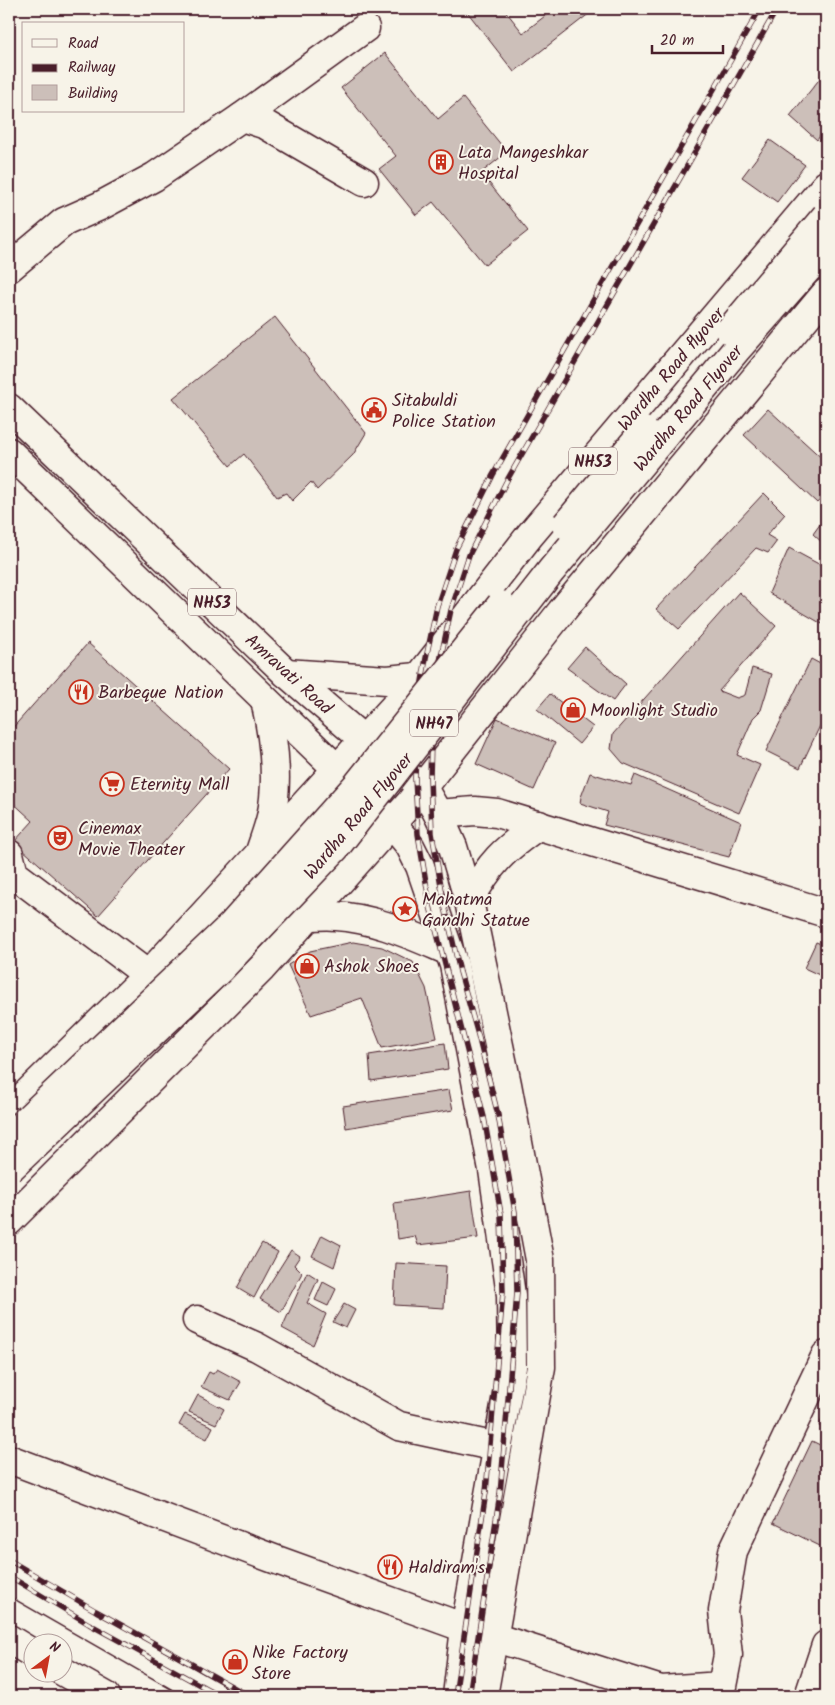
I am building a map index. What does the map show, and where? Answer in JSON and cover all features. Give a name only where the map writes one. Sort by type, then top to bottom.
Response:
[{"type":"main road","points":[[9,268],[64,222],[100,206],[154,177],[242,117],[365,28]]},
{"type":"main road","points":[[242,117],[266,125],[364,182]]},
{"type":"main road","name":"Wardha Road flyover","points":[[9,1110],[148,975],[405,695],[530,535],[826,185]]},
{"type":"main road","name":"Wardha Road Flyover","points":[[9,1137],[231,926],[358,784],[595,489],[826,216]]},
{"type":"main road","points":[[794,224],[826,243]]},
{"type":"main road","name":"Wardha Road Flyover","points":[[9,1169],[220,969],[336,847],[552,571],[736,350],[826,248]]},
{"type":"main road","points":[[9,1221],[262,968],[417,796],[561,612],[826,293]]},
{"type":"main road","name":"Amravati Road","points":[[9,408],[286,673],[364,740],[417,796]]},
{"type":"main road","name":"Amravati Road","points":[[9,452],[392,824],[410,846],[420,866],[456,975],[494,1170],[511,1295],[512,1367],[465,1628],[457,1696]]},
{"type":"main road","points":[[286,673],[387,680],[418,677]]},
{"type":"main road","points":[[258,854],[271,816],[274,789],[272,730],[265,700]]},
{"type":"main road","points":[[417,796],[438,814],[452,847],[469,901],[507,1084],[540,1260],[541,1367],[483,1696]]},
{"type":"main road","points":[[438,814],[475,811],[498,813],[826,913]]},
{"type":"main road","points":[[469,901],[482,877],[495,860],[514,842],[539,825]]},
{"type":"main road","points":[[9,854],[14,874],[148,975]]},
{"type":"main road","points":[[309,916],[336,916],[366,920],[449,951]]},
{"type":"main road","points":[[197,1320],[257,1347],[399,1426],[498,1448]]},
{"type":"main road","points":[[493,1637],[661,1690],[722,1686],[728,1654],[723,1611],[733,1551],[826,1355]]},
{"type":"main road","points":[[9,1459],[265,1556],[465,1628]]},
{"type":"main road","points":[[9,1579],[212,1696]]},
{"type":"main road","points":[[9,1639],[22,1647]]},
{"type":"main road","points":[[809,1696],[826,1645]]},
{"type":"main road","points":[[72,1677],[106,1696]]},
{"type":"building","points":[[465,9],[504,9],[523,33],[554,9],[595,9],[514,72]]},
{"type":"building","name":"Lata Mangeshkar Hospital","points":[[385,53],[438,119],[463,98],[507,152],[481,173],[528,231],[485,265],[433,202],[416,215],[379,169],[396,156],[341,88]]},
{"type":"building","points":[[826,71],[826,128],[817,140],[790,116]]},
{"type":"building","points":[[770,140],[805,165],[777,202],[742,177]]},
{"type":"building","points":[[275,317],[366,433],[353,455],[317,490],[311,482],[292,501],[286,493],[277,497],[244,454],[230,466],[173,398]]},
{"type":"building","points":[[768,409],[826,462],[826,493],[817,503],[744,435]]},
{"type":"building","points":[[764,493],[785,514],[767,535],[777,541],[768,553],[756,548],[679,629],[656,609]]},
{"type":"building","points":[[826,516],[826,546],[813,534]]},
{"type":"building","points":[[789,548],[826,568],[826,615],[822,624],[769,593]]},
{"type":"building","points":[[739,592],[776,626],[719,691],[737,698],[745,695],[752,668],[772,674],[761,710],[753,718],[737,755],[760,765],[739,813],[623,763],[611,749],[613,734]]},
{"type":"building","name":"Eternity Mall","points":[[88,643],[229,769],[98,916],[14,842],[33,821],[9,799],[9,732]]},
{"type":"building","points":[[585,647],[626,684],[613,701],[567,668]]},
{"type":"building","points":[[811,659],[826,667],[826,713],[800,768],[766,751]]},
{"type":"building","points":[[550,694],[593,727],[579,744],[537,709]]},
{"type":"building","points":[[497,718],[555,743],[534,790],[476,764]]},
{"type":"building","points":[[590,773],[631,785],[635,775],[741,822],[729,857],[604,825],[608,812],[580,803]]},
{"type":"building","points":[[353,942],[382,947],[413,962],[426,988],[437,1038],[382,1048],[362,998],[311,1015],[288,965],[310,951]]},
{"type":"building","points":[[816,942],[826,946],[826,978],[804,968]]},
{"type":"building","points":[[445,1043],[448,1069],[371,1081],[369,1055]]},
{"type":"building","points":[[449,1090],[453,1110],[346,1128],[343,1106]]},
{"type":"building","points":[[471,1191],[478,1238],[418,1245],[415,1236],[398,1239],[394,1203]]},
{"type":"building","points":[[322,1235],[341,1245],[334,1267],[312,1256]]},
{"type":"building","points":[[262,1243],[278,1252],[254,1298],[237,1288]]},
{"type":"building","points":[[291,1250],[300,1256],[294,1265],[302,1273],[281,1312],[260,1299]]},
{"type":"building","points":[[396,1263],[446,1266],[444,1308],[394,1305]]},
{"type":"building","points":[[307,1272],[318,1279],[307,1303],[326,1314],[313,1345],[282,1328]]},
{"type":"building","points":[[323,1282],[336,1289],[328,1306],[315,1300]]},
{"type":"building","points":[[344,1304],[355,1310],[346,1328],[333,1322]]},
{"type":"building","points":[[217,1369],[241,1382],[230,1400],[201,1387],[209,1372],[213,1374]]},
{"type":"building","points":[[198,1395],[224,1409],[216,1424],[189,1412]]},
{"type":"building","points":[[826,1409],[826,1430],[819,1426]]},
{"type":"building","points":[[185,1414],[213,1427],[207,1439],[179,1425]]},
{"type":"building","points":[[812,1441],[826,1448],[826,1549],[773,1523]]},
{"type":"railway","points":[[455,1696],[486,1492],[503,1292],[501,1214],[484,1117],[430,906],[418,834],[415,778],[418,705],[426,658],[437,606],[456,549],[493,475],[760,9]]},
{"type":"railway","points":[[469,1696],[500,1494],[517,1293],[515,1212],[498,1115],[460,972],[444,903],[432,833],[430,778],[432,706],[440,661],[451,610],[469,555],[506,482],[777,9]]},
{"type":"railway","points":[[9,1560],[249,1696]]},
{"type":"railway","points":[[9,1576],[89,1624],[220,1696]]},
{"type":"place","name":"Lata Mangeshkar Hospital","points":[[441,162]]},
{"type":"place","name":"Sitabuldi Police Station","points":[[374,410]]},
{"type":"place","name":"Barbeque Nation","points":[[81,692]]},
{"type":"place","name":"Moonlight Studio","points":[[573,710]]},
{"type":"place","name":"Eternity Mall","points":[[112,784]]},
{"type":"place","name":"Cinemax Movie Theater","points":[[60,838]]},
{"type":"place","name":"Mahatma Gandhi Statue","points":[[405,909]]},
{"type":"place","name":"Ashok Shoes","points":[[307,966]]},
{"type":"place","name":"Haldiram's","points":[[390,1567]]},
{"type":"place","name":"Nike Factory Store","points":[[235,1662]]}]
